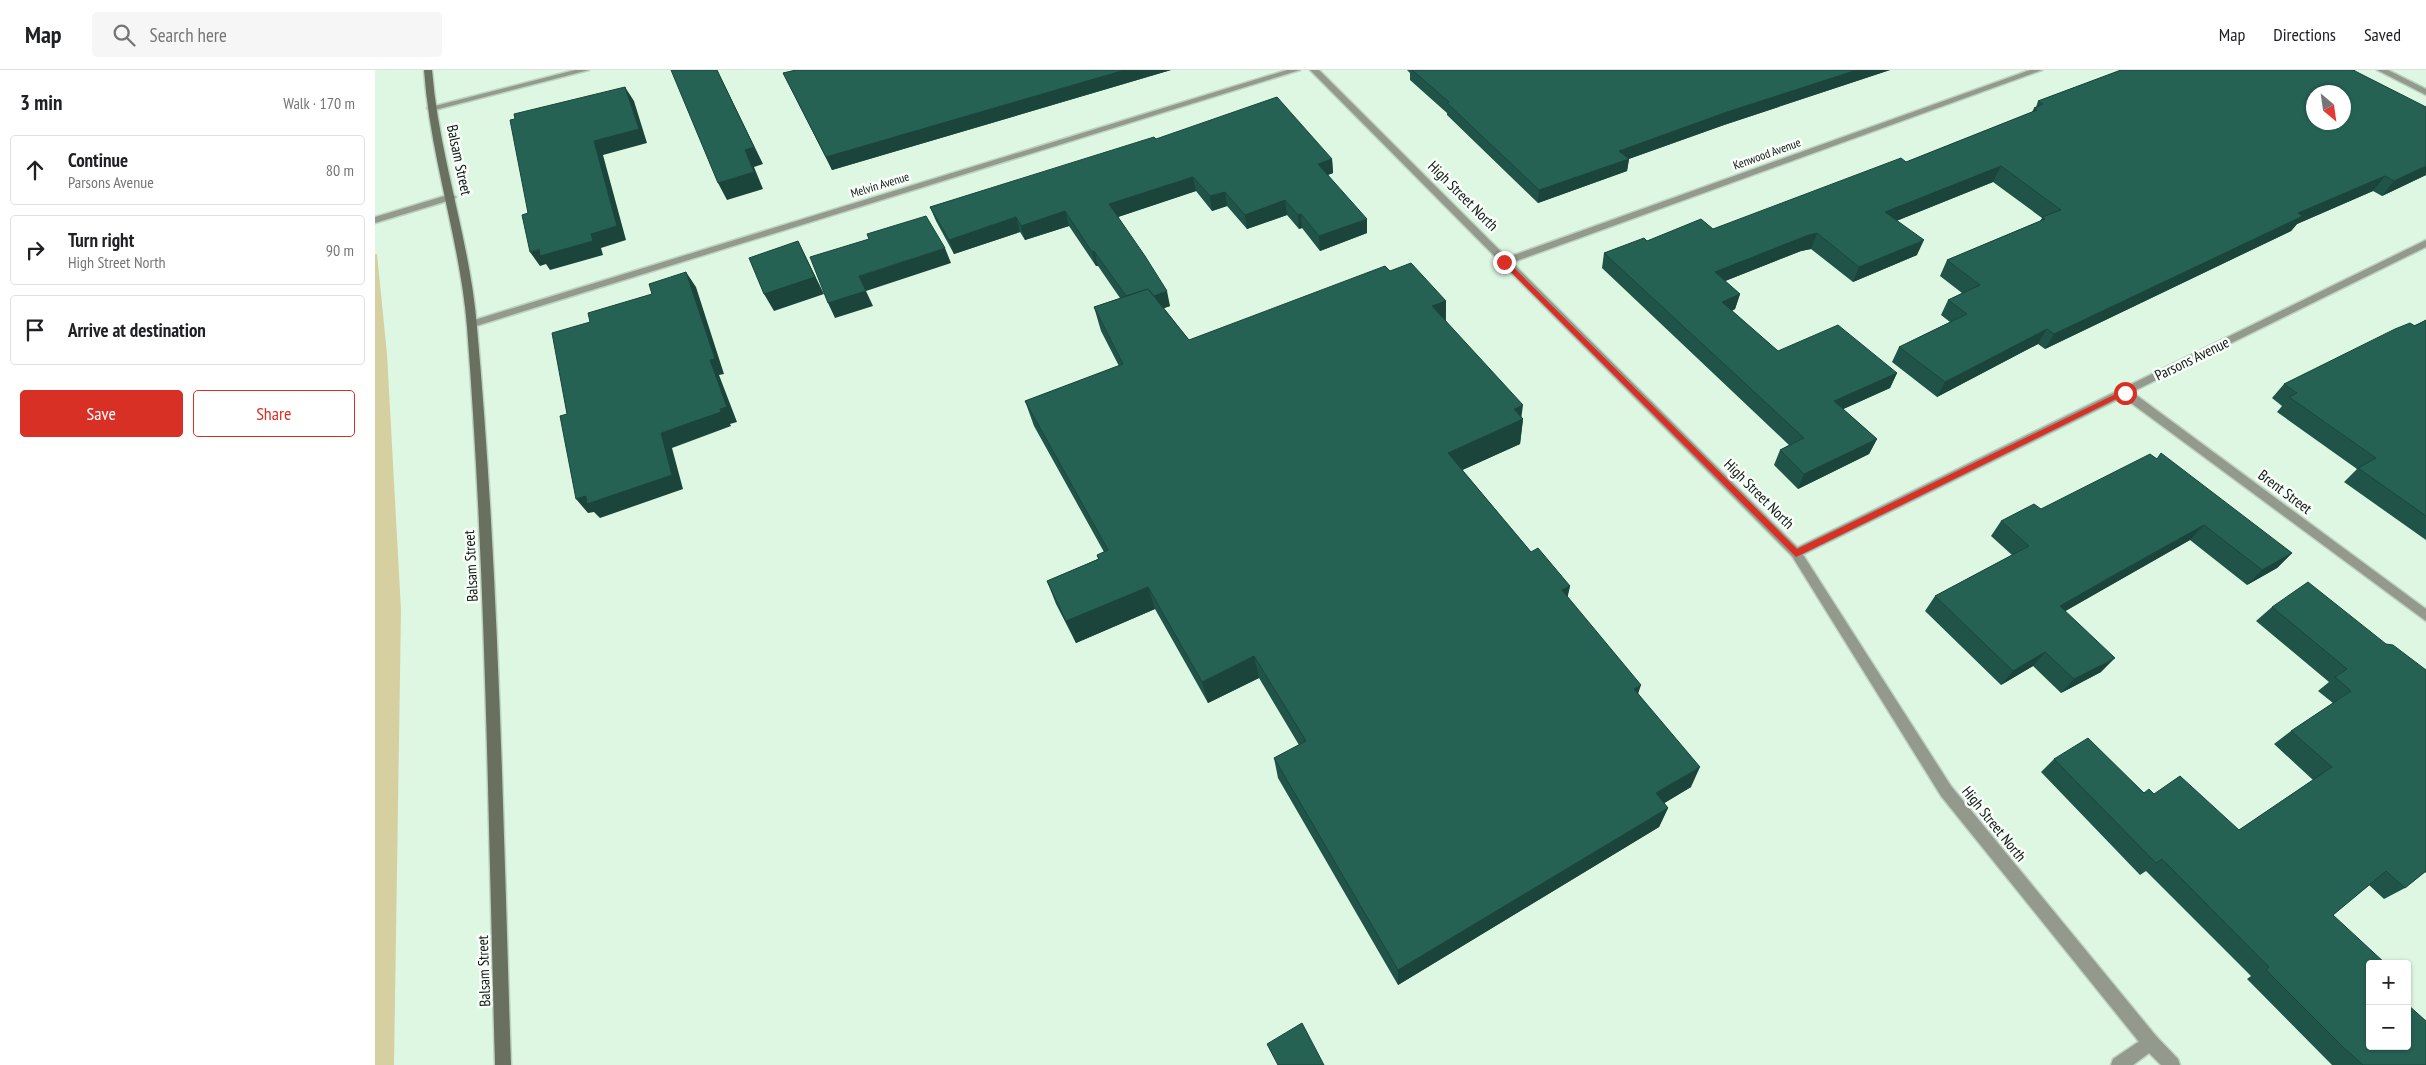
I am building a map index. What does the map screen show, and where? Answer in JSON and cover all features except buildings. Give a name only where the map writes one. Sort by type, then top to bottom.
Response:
[{"type":"main road","name":"Balsam Street","points":[[427,70],[431,108],[451,197],[472,324],[488,571],[503,1065]]},
{"type":"street","points":[[431,108],[585,70]]},
{"type":"street","name":"Melvin Avenue","points":[[472,324],[1296,70]]},
{"type":"street","name":"High Street North","points":[[1314,70],[1796,553],[1946,791],[2150,1042],[2172,1065]]},
{"type":"street","name":"Kenwood Avenue","points":[[1504,262],[2038,70]]},
{"type":"street","points":[[2381,70],[2426,92]]},
{"type":"street","points":[[375,220],[451,197]]},
{"type":"street","name":"Parsons Avenue","points":[[1796,553],[2425,245]]},
{"type":"street","name":"Brent Street","points":[[2125,393],[2426,616]]},
{"type":"street","points":[[2119,1065],[2150,1042]]},
{"type":"shaded area","points":[[375,254],[377,254],[387,354],[401,610],[394,1065],[375,1065]]},
{"type":"route","points":[[1504,262],[1796,553],[2125,393]]}]
